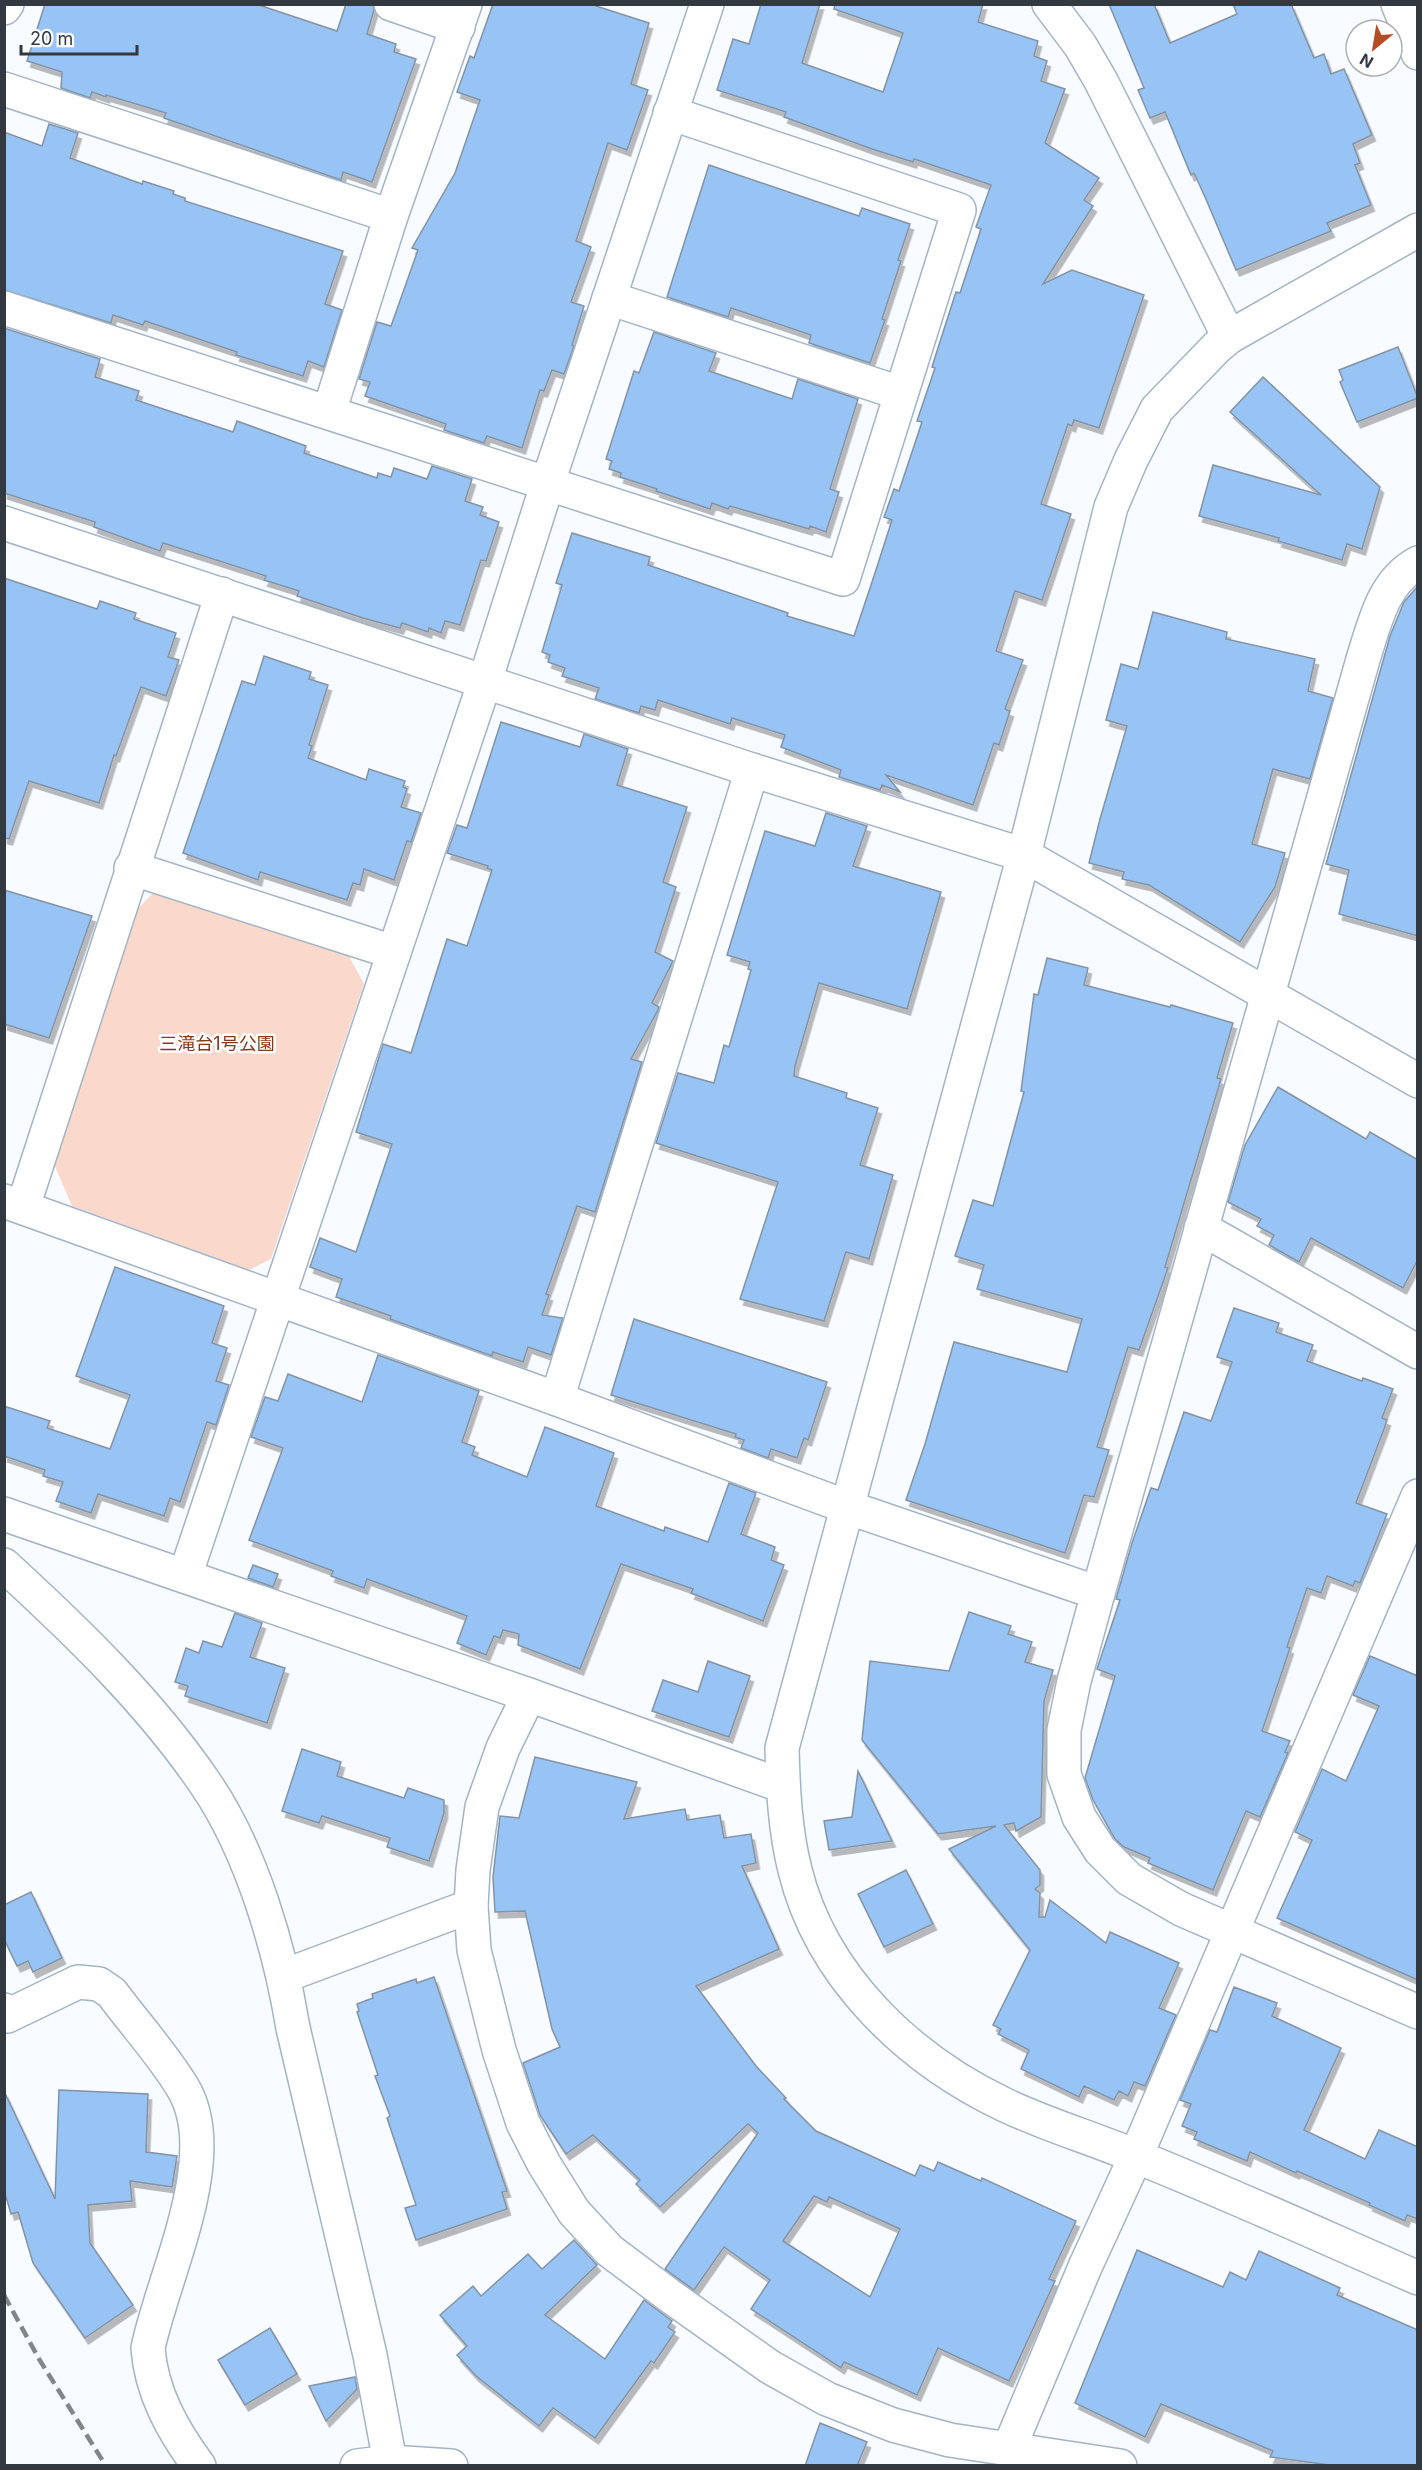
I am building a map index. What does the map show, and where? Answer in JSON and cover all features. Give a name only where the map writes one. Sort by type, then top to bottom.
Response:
[{"type":"street","points":[[329,412],[391,216],[461,16],[391,4]]},
{"type":"street","points":[[185,1576],[485,681],[548,482],[707,4]]},
{"type":"street","points":[[1048,4],[1080,45],[1101,81],[1228,337]]},
{"type":"street","points":[[1398,4],[1418,53]]},
{"type":"street","points":[[4,89],[391,216]]},
{"type":"street","points":[[4,308],[843,579],[959,210],[670,113]]},
{"type":"street","points":[[1418,230],[1228,337],[1157,409],[1131,460],[1112,507],[1024,855],[782,1748],[783,1786],[795,1869],[812,1918],[833,1958],[857,1993],[888,2025],[934,2063],[964,2083],[1006,2105],[1136,2156],[1418,2278]]},
{"type":"street","points":[[609,298],[900,393]]},
{"type":"street","points":[[4,523],[752,770],[1024,855],[1418,1081]]},
{"type":"street","points":[[1418,563],[1398,576],[1382,602],[1364,656],[1098,1593],[1074,1681],[1064,1730],[1064,1774],[1079,1817],[1100,1850],[1129,1880],[1181,1909],[1418,2012]]},
{"type":"street","points":[[222,594],[131,868],[14,1204],[557,1399],[847,1507],[1098,1593]]},
{"type":"street","points":[[557,1399],[752,770]]},
{"type":"street","points":[[131,868],[393,952]]},
{"type":"street","points":[[1200,1228],[1418,1352]]},
{"type":"street","points":[[1008,2451],[1085,2267],[1136,2156],[1418,1496]]},
{"type":"street","points":[[4,1514],[529,1695],[783,1786]]},
{"type":"street","points":[[4,1565],[144,1703],[208,1786],[250,1871],[284,1976],[293,2028],[370,2355],[390,2462]]},
{"type":"street","points":[[529,1695],[503,1748],[482,1807],[473,1870],[471,1906],[474,1950],[499,2050],[524,2123],[544,2164],[574,2212],[610,2252],[770,2367],[827,2399],[893,2425],[950,2440],[1008,2451],[1120,2466]]},
{"type":"street","points":[[284,1976],[471,1906]]},
{"type":"street","points":[[4,2010],[7,2016],[78,1982],[99,1984],[112,1993],[183,2088],[192,2107],[199,2145],[193,2189],[148,2348],[149,2367],[160,2397],[177,2436],[198,2466]]},
{"type":"street","points":[[357,2466],[390,2462],[451,2466]]},
{"type":"green space","name":"三滝台1号公園","points":[[154,892],[349,956],[364,984],[271,1259],[249,1270],[72,1206],[53,1162],[131,916]]},
{"type":"building","points":[[45,4],[256,4],[337,31],[346,4],[373,4],[374,10],[367,34],[396,44],[394,52],[416,59],[372,182],[343,172],[341,180],[164,118],[166,113],[106,95],[106,97],[92,92],[90,98],[61,88],[62,72],[27,61]]},
{"type":"building","points":[[493,4],[590,4],[649,23],[631,84],[648,90],[627,150],[608,143],[576,241],[591,247],[571,302],[584,306],[572,345],[574,346],[564,374],[552,370],[544,391],[540,390],[522,448],[487,436],[484,443],[444,430],[446,424],[365,396],[370,382],[359,379],[377,322],[391,326],[418,250],[412,248],[455,173],[480,100],[457,92],[470,56],[474,58]]},
{"type":"building","points":[[761,4],[820,4],[802,63],[883,92],[903,33],[834,9],[835,4],[983,4],[978,22],[1038,41],[1034,56],[1047,61],[1041,81],[1065,89],[1045,143],[1099,178],[1084,200],[1093,206],[1043,284],[1072,270],[1144,295],[1099,428],[1074,420],[1072,426],[1068,424],[1041,504],[1071,514],[1042,600],[1015,591],[996,651],[1023,660],[1005,709],[1010,711],[999,745],[994,743],[973,805],[886,775],[900,792],[882,785],[880,790],[839,777],[841,770],[781,747],[785,735],[732,718],[730,724],[658,700],[655,710],[641,706],[639,713],[595,699],[599,688],[562,676],[565,668],[548,662],[550,655],[542,652],[562,585],[556,583],[572,533],[650,557],[648,565],[788,613],[787,616],[854,636],[892,520],[884,517],[894,489],[899,491],[922,422],[917,421],[935,368],[932,367],[956,292],[960,293],[981,229],[976,227],[991,185],[914,159],[913,162],[872,149],[784,117],[786,112],[717,90],[733,39],[749,44]]},
{"type":"building","points":[[1109,4],[1154,4],[1170,43],[1237,14],[1233,4],[1291,4],[1314,58],[1324,54],[1331,74],[1344,69],[1344,78],[1348,78],[1372,135],[1353,144],[1360,163],[1355,165],[1371,205],[1327,223],[1331,231],[1236,270],[1194,173],[1191,175],[1165,112],[1150,118],[1138,90],[1144,88]]},
{"type":"building","points":[[49,124],[78,133],[70,158],[142,184],[143,181],[174,191],[173,194],[185,198],[185,201],[343,251],[325,304],[342,310],[324,367],[308,361],[303,376],[236,355],[237,352],[145,321],[143,325],[113,315],[111,323],[4,290],[4,132],[42,146]]},
{"type":"building","points":[[709,165],[859,216],[862,208],[910,224],[898,260],[901,261],[882,319],[885,320],[870,363],[809,343],[811,335],[731,308],[728,317],[667,297]]},
{"type":"building","points":[[4,328],[100,359],[95,377],[139,391],[136,400],[233,432],[237,421],[306,446],[304,453],[377,478],[378,473],[391,477],[394,468],[427,479],[432,466],[472,479],[465,501],[483,507],[480,515],[499,522],[486,561],[481,560],[460,625],[445,621],[441,633],[429,628],[428,632],[402,623],[400,628],[363,618],[297,596],[299,591],[264,580],[266,576],[163,543],[160,551],[94,527],[95,522],[4,493]]},
{"type":"building","points":[[654,332],[716,353],[709,371],[792,399],[798,379],[858,399],[830,489],[839,492],[826,532],[730,506],[728,509],[712,503],[710,509],[620,477],[621,473],[609,469],[612,461],[606,459],[634,371],[639,373]]},
{"type":"building","points":[[1398,347],[1418,398],[1357,422],[1340,382],[1343,380],[1339,370]]},
{"type":"building","points":[[1263,377],[1380,487],[1362,549],[1347,544],[1342,560],[1278,541],[1279,538],[1199,516],[1213,465],[1321,495],[1230,412]]},
{"type":"building","points":[[4,578],[97,609],[100,601],[136,613],[134,619],[176,633],[168,657],[179,660],[166,696],[141,687],[116,756],[114,755],[99,803],[29,781],[9,839],[4,838]]},
{"type":"building","points":[[1418,586],[1418,936],[1339,914],[1349,870],[1326,864],[1390,636],[1404,602]]},
{"type":"building","points":[[1153,612],[1227,632],[1226,639],[1315,659],[1308,691],[1333,698],[1310,779],[1273,769],[1252,844],[1285,853],[1275,887],[1240,942],[1149,885],[1122,879],[1124,872],[1089,863],[1127,726],[1106,720],[1121,664],[1138,669]]},
{"type":"building","points":[[264,656],[311,672],[309,679],[328,685],[309,745],[312,746],[308,758],[366,780],[369,769],[405,781],[403,787],[407,789],[401,807],[421,813],[411,842],[407,841],[394,880],[364,869],[360,885],[353,883],[347,900],[260,872],[258,880],[183,853],[242,681],[255,685]]},
{"type":"building","points":[[501,722],[580,747],[584,734],[628,749],[617,785],[687,807],[663,882],[676,887],[655,952],[673,961],[652,1003],[659,1007],[658,1010],[631,1059],[642,1062],[595,1212],[577,1206],[546,1294],[549,1295],[542,1315],[563,1318],[551,1355],[528,1347],[523,1362],[493,1352],[492,1356],[336,1297],[342,1279],[310,1267],[320,1238],[356,1252],[392,1144],[356,1132],[383,1044],[411,1053],[447,939],[467,946],[492,870],[487,868],[488,866],[447,853],[457,825],[467,828]]},
{"type":"building","points":[[826,813],[867,826],[853,866],[941,892],[907,1009],[819,983],[795,1066],[794,1076],[847,1093],[846,1098],[878,1108],[860,1165],[893,1175],[869,1259],[846,1252],[824,1321],[740,1299],[778,1182],[656,1143],[678,1073],[714,1083],[724,1045],[729,1047],[751,970],[748,969],[750,962],[727,955],[765,831],[815,846]]},
{"type":"building","points":[[4,890],[92,916],[49,1038],[4,1024]]},
{"type":"building","points":[[1047,958],[1088,968],[1084,985],[1170,1007],[1171,1005],[1233,1023],[1217,1078],[1221,1079],[1165,1267],[1168,1268],[1139,1350],[1128,1347],[1097,1447],[1109,1450],[1094,1497],[1084,1495],[1065,1553],[906,1500],[925,1444],[954,1342],[1067,1372],[1082,1319],[977,1289],[984,1265],[955,1256],[973,1200],[993,1206],[1024,1092],[1021,1091],[1034,994],[1038,995]]},
{"type":"building","points":[[1278,1087],[1366,1139],[1370,1132],[1418,1160],[1417,1261],[1403,1288],[1311,1238],[1299,1262],[1269,1245],[1274,1235],[1257,1226],[1261,1219],[1228,1202],[1245,1145]]},
{"type":"building","points":[[115,1267],[224,1306],[212,1343],[227,1348],[216,1381],[229,1385],[216,1425],[207,1422],[180,1502],[170,1498],[164,1516],[98,1494],[91,1513],[56,1501],[63,1482],[43,1476],[45,1470],[4,1456],[4,1406],[50,1421],[47,1428],[110,1449],[130,1395],[76,1376]]},
{"type":"building","points":[[1234,1308],[1279,1323],[1276,1332],[1313,1345],[1307,1361],[1362,1381],[1363,1378],[1393,1389],[1382,1418],[1387,1420],[1356,1503],[1387,1514],[1360,1583],[1355,1581],[1353,1586],[1327,1576],[1321,1593],[1307,1588],[1262,1731],[1290,1741],[1285,1752],[1288,1753],[1260,1817],[1246,1811],[1213,1890],[1148,1863],[1150,1858],[1124,1847],[1115,1839],[1093,1800],[1085,1778],[1115,1676],[1097,1669],[1120,1600],[1116,1599],[1132,1543],[1151,1488],[1158,1490],[1184,1412],[1211,1421],[1232,1362],[1217,1357]]},
{"type":"building","points":[[634,1319],[827,1382],[808,1440],[804,1438],[797,1458],[771,1449],[768,1458],[741,1448],[744,1440],[735,1437],[736,1434],[611,1395]]},
{"type":"building","points":[[378,1355],[479,1391],[462,1442],[475,1447],[472,1455],[527,1477],[545,1427],[614,1453],[596,1506],[664,1531],[665,1527],[708,1542],[729,1483],[756,1493],[741,1534],[775,1547],[771,1560],[784,1565],[763,1621],[691,1593],[693,1589],[621,1564],[580,1669],[518,1645],[519,1634],[503,1630],[500,1638],[494,1636],[486,1655],[457,1643],[467,1616],[367,1579],[364,1588],[331,1576],[333,1571],[249,1540],[283,1448],[251,1437],[265,1397],[278,1401],[288,1374],[362,1402]]},
{"type":"building","points":[[253,1565],[278,1574],[273,1587],[248,1578]]},
{"type":"building","points":[[969,1612],[1011,1626],[1008,1634],[1032,1642],[1025,1662],[1053,1670],[1044,1701],[1041,1817],[1016,1831],[1014,1823],[1004,1825],[1040,1870],[1040,1885],[1035,1889],[1040,1893],[1039,1917],[1045,1917],[1050,1900],[1106,1943],[1110,1932],[1179,1963],[1159,2008],[1176,2015],[1145,2086],[1134,2082],[1128,2096],[1119,2091],[1114,2100],[1084,2086],[1079,2097],[1021,2069],[1029,2050],[998,2034],[1001,2029],[993,2025],[1030,1950],[949,1849],[996,1826],[938,1834],[862,1740],[870,1661],[949,1671]]},
{"type":"building","points":[[235,1613],[262,1623],[250,1657],[285,1668],[267,1723],[185,1696],[188,1686],[175,1682],[186,1648],[199,1653],[203,1641],[222,1647]]},
{"type":"building","points":[[1370,1656],[1418,1676],[1418,1980],[1277,1918],[1312,1840],[1295,1832],[1322,1769],[1346,1781],[1379,1706],[1353,1695]]},
{"type":"building","points":[[708,1661],[750,1676],[729,1737],[652,1711],[663,1680],[698,1692]]},
{"type":"building","points":[[302,1749],[341,1762],[337,1776],[404,1798],[408,1788],[444,1800],[444,1813],[429,1861],[387,1847],[390,1838],[322,1816],[319,1823],[282,1811]]},
{"type":"building","points":[[535,1757],[637,1782],[624,1819],[685,1809],[687,1820],[720,1815],[724,1838],[751,1834],[756,1863],[742,1866],[779,1949],[696,1986],[756,2066],[786,2098],[784,2099],[816,2131],[915,2176],[920,2165],[934,2171],[938,2162],[981,2181],[982,2178],[1076,2221],[1049,2279],[1055,2281],[1009,2381],[938,2348],[917,2395],[844,2362],[841,2368],[751,2309],[770,2280],[724,2247],[694,2290],[665,2269],[758,2133],[748,2124],[660,2207],[636,2184],[640,2180],[593,2135],[566,2154],[540,2115],[523,2063],[560,2047],[552,2029],[525,1911],[495,1912],[493,1877],[500,1816],[519,1818]],"holes":[[[814,2196],[827,2202],[829,2197],[900,2229],[870,2297],[783,2241]]]},
{"type":"building","points":[[858,1771],[892,1841],[829,1850],[824,1821],[852,1817]]},
{"type":"building","points":[[906,1870],[933,1924],[884,1947],[858,1894]]},
{"type":"building","points":[[31,1892],[62,1958],[33,1972],[28,1961],[17,1966],[4,1939],[4,1905]]},
{"type":"building","points":[[434,1977],[507,2191],[502,2192],[507,2209],[416,2240],[405,2208],[416,2205],[387,2118],[390,2116],[375,2076],[378,2075],[357,2012],[359,2011],[357,2004],[373,1998],[372,1994],[416,1979],[417,1983]]},
{"type":"building","points":[[1234,1987],[1277,2003],[1272,2016],[1341,2048],[1304,2130],[1365,2159],[1379,2130],[1418,2147],[1418,2219],[1407,2215],[1405,2221],[1369,2205],[1370,2203],[1250,2152],[1247,2161],[1194,2139],[1197,2132],[1182,2126],[1191,2104],[1180,2100],[1210,2030],[1217,2032]]},
{"type":"building","points":[[59,2090],[148,2094],[146,2152],[177,2156],[172,2187],[130,2181],[132,2201],[88,2205],[90,2243],[133,2305],[85,2338],[33,2263],[18,2212],[11,2214],[4,2190],[4,2091],[55,2199]]},
{"type":"building","points":[[574,2240],[597,2265],[545,2315],[605,2359],[644,2300],[672,2321],[668,2327],[675,2332],[654,2363],[651,2361],[595,2438],[553,2408],[539,2426],[476,2376],[457,2355],[467,2346],[440,2315],[473,2286],[481,2296],[528,2254],[542,2269]]},
{"type":"building","points":[[1137,2250],[1223,2287],[1230,2272],[1246,2280],[1259,2251],[1340,2288],[1337,2295],[1418,2330],[1418,2466],[1337,2466],[1270,2457],[1273,2451],[1161,2404],[1145,2437],[1075,2403]]},
{"type":"building","points":[[270,2328],[297,2374],[245,2405],[218,2360]]},
{"type":"building","points":[[355,2377],[357,2389],[326,2421],[309,2386]]},
{"type":"building","points":[[820,2423],[867,2442],[857,2466],[805,2466]]},
{"type":"railway","points":[[4,2295],[39,2359],[106,2466]]}]
